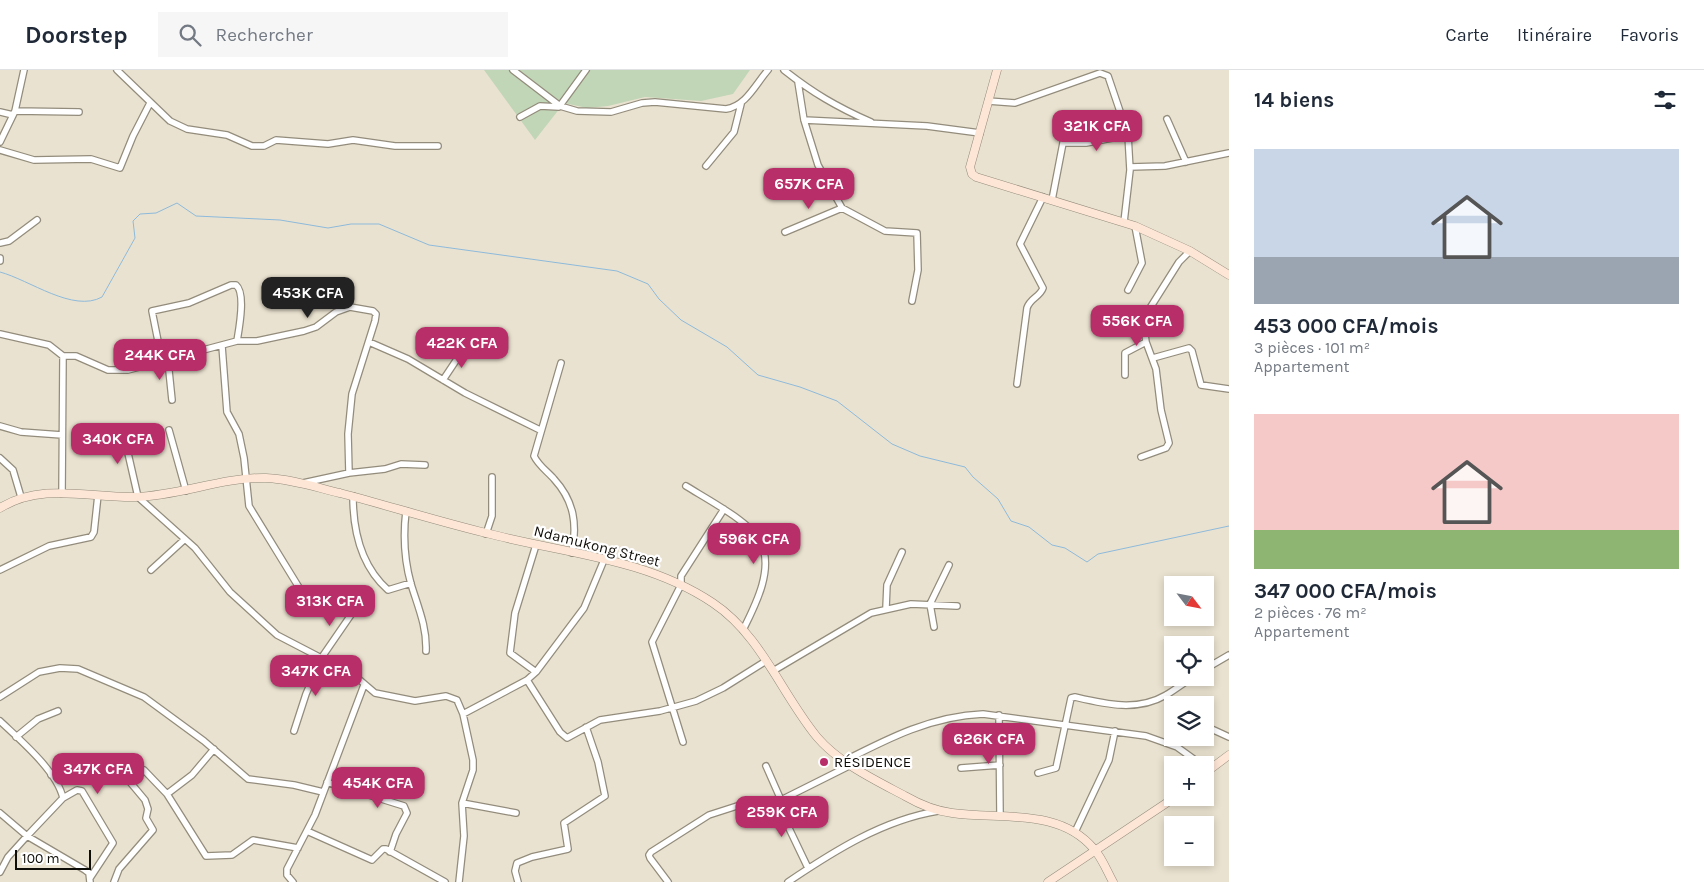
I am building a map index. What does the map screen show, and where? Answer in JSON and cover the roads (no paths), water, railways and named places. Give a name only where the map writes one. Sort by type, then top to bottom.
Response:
[{"type":"main road","points":[[997,70],[970,167],[972,174],[976,177],[1135,226],[1190,251],[1229,275]]},
{"type":"main road","name":"Ndamukong Street","points":[[0,508],[21,497],[38,493],[138,497],[186,491],[247,479],[284,480],[353,496],[486,534],[652,572],[715,604],[743,630],[818,738],[848,763],[914,801],[938,811],[964,814],[1000,814],[1040,820],[1075,832],[1096,851],[1113,882]]},
{"type":"main road","points":[[1214,764],[1229,755]]},
{"type":"main road","points":[[1048,882],[1164,805]]},
{"type":"street","points":[[0,142],[14,112],[24,70]]},
{"type":"street","points":[[117,70],[150,104],[170,121],[180,126],[228,135],[252,146],[264,146],[276,140],[328,144],[353,140],[395,146],[438,146]]},
{"type":"street","points":[[512,70],[560,106],[577,111],[599,112],[649,103],[726,109],[741,104]]},
{"type":"street","points":[[520,117],[540,106],[554,108],[560,106],[586,70]]},
{"type":"street","points":[[706,166],[734,132],[741,104],[768,70]]},
{"type":"street","points":[[784,70],[798,82],[836,107],[875,124]]},
{"type":"street","points":[[988,101],[1015,103],[1100,72],[1108,76],[1128,136],[1130,167],[1124,222]]},
{"type":"street","points":[[798,82],[804,120],[818,165],[842,208],[885,231],[917,233],[918,270],[912,301]]},
{"type":"street","points":[[0,150],[34,160],[91,159],[120,168],[133,136],[150,104]]},
{"type":"street","points":[[0,112],[79,112]]},
{"type":"street","points":[[1052,200],[1068,118]]},
{"type":"street","points":[[1167,119],[1186,162]]},
{"type":"street","points":[[804,120],[980,132]]},
{"type":"street","points":[[1063,143],[1086,143],[1128,136]]},
{"type":"street","points":[[1130,167],[1186,162],[1228,155]]},
{"type":"street","points":[[1016,384],[1018,362],[1024,342],[1028,302],[1042,292],[1043,288],[1020,244],[1043,197]]},
{"type":"street","points":[[785,232],[842,208]]},
{"type":"street","points":[[0,243],[9,241],[37,220]]},
{"type":"street","points":[[1128,290],[1142,263],[1135,226]]},
{"type":"street","points":[[1141,457],[1166,448],[1170,443],[1153,358],[1146,342],[1144,326],[1150,308],[1179,262],[1190,251]]},
{"type":"street","points":[[172,400],[165,361],[152,311],[189,303],[231,285],[236,285],[240,291],[241,322],[238,341]]},
{"type":"street","points":[[0,334],[49,345],[63,356],[76,356],[108,370],[128,370],[238,341],[257,341],[304,332],[316,327],[336,312],[350,307],[372,311],[376,314],[369,342],[357,372],[352,394],[348,434],[349,473]]},
{"type":"street","points":[[369,342],[399,354],[443,380],[540,430]]},
{"type":"street","points":[[1125,375],[1125,353],[1146,342]]},
{"type":"street","points":[[222,346],[226,412],[239,434],[247,479],[247,499],[252,513],[303,594]]},
{"type":"street","points":[[443,380],[465,347]]},
{"type":"street","points":[[1153,358],[1189,348],[1192,351],[1201,385],[1229,389]]},
{"type":"street","points":[[62,494],[63,356]]},
{"type":"street","points":[[560,364],[534,456],[555,480],[571,506],[576,524],[572,553]]},
{"type":"street","points":[[0,426],[21,432],[62,436]]},
{"type":"street","points":[[122,427],[138,497],[185,539],[207,561],[230,592],[277,635],[354,675],[375,693],[415,700],[452,697],[457,700],[463,714],[473,760],[473,770],[462,803],[464,836],[459,882]]},
{"type":"street","points":[[169,430],[186,491]]},
{"type":"street","points":[[0,458],[13,470],[21,497]]},
{"type":"street","points":[[301,483],[349,473],[385,469],[407,463],[425,465]]},
{"type":"street","points":[[486,534],[492,516],[492,477]]},
{"type":"street","points":[[686,486],[724,509],[756,536],[763,550],[763,578],[752,612],[743,630]]},
{"type":"street","points":[[0,570],[49,546],[91,537],[94,532],[98,495]]},
{"type":"street","points":[[353,496],[356,534],[371,570],[388,590],[411,583]]},
{"type":"street","points":[[683,742],[652,642],[680,585],[681,576],[724,509]]},
{"type":"street","points":[[406,511],[404,542],[411,583],[424,622],[426,651]]},
{"type":"street","points":[[152,570],[185,539]]},
{"type":"street","points":[[536,545],[515,614],[510,653],[536,672]]},
{"type":"street","points":[[886,608],[887,585],[902,552]]},
{"type":"street","points":[[463,714],[528,680],[536,672],[584,608],[604,560]]},
{"type":"street","points":[[934,627],[930,604],[949,565]]},
{"type":"street","points":[[773,671],[852,622],[886,608],[930,604],[956,606]]},
{"type":"street","points":[[294,731],[309,686],[322,658],[355,609]]},
{"type":"street","points":[[1214,664],[1229,655]]},
{"type":"street","points":[[528,680],[567,738],[572,737],[600,720],[673,707],[707,696],[766,661]]},
{"type":"street","points":[[0,697],[39,672],[60,668],[78,669],[144,697],[214,749],[248,779],[288,784],[323,792]]},
{"type":"street","points":[[293,882],[286,872],[307,831],[364,685]]},
{"type":"street","points":[[1038,773],[1056,768],[1071,698],[1075,697],[1112,705],[1146,703],[1166,695],[1180,686]]},
{"type":"street","points":[[16,737],[32,723],[58,711]]},
{"type":"street","points":[[668,882],[648,855],[716,812],[737,806],[781,800],[897,734],[921,725],[962,715],[999,715],[1162,740],[1177,746],[1189,756]]},
{"type":"street","points":[[999,715],[1000,814]]},
{"type":"street","points":[[0,721],[51,775],[61,789],[63,798]]},
{"type":"street","points":[[518,882],[515,871],[517,863],[532,857],[568,849],[564,823],[605,796],[595,753],[586,728]]},
{"type":"street","points":[[1214,730],[1229,737]]},
{"type":"street","points":[[1075,832],[1109,760],[1115,732]]},
{"type":"street","points":[[166,794],[192,775],[214,749]]},
{"type":"street","points":[[51,775],[87,758],[144,770],[166,794],[206,856],[232,855],[253,840],[298,848]]},
{"type":"street","points":[[114,763],[145,800],[148,809],[146,818],[153,830],[119,869],[114,882]]},
{"type":"street","points":[[766,766],[781,800],[786,822],[808,868]]},
{"type":"street","points":[[961,768],[1000,766]]},
{"type":"street","points":[[327,782],[404,806],[407,813],[396,834],[390,852]]},
{"type":"street","points":[[0,870],[8,857],[63,798],[77,790],[82,791],[113,843],[90,880]]},
{"type":"street","points":[[462,803],[516,813]]},
{"type":"street","points":[[788,882],[845,846],[878,829],[907,818],[938,811]]},
{"type":"street","points":[[0,813],[27,836],[85,870],[90,880]]},
{"type":"street","points":[[307,831],[372,860],[383,849],[445,882]]},
{"type":"waterway","points":[[0,272],[65,298],[91,301],[102,297],[135,238],[133,221],[140,214],[156,213],[177,203],[196,216],[280,220],[328,228],[351,224],[379,224],[429,245],[617,271],[648,284],[659,299],[681,320],[727,347],[758,375],[800,387],[837,401],[892,444],[920,456],[965,467],[973,477],[998,499],[1011,521],[1029,527],[1052,545],[1065,548],[1087,562],[1098,554],[1229,526]]},
{"type":"place","name":"RÉSIDENCE","points":[[824,762]]}]
